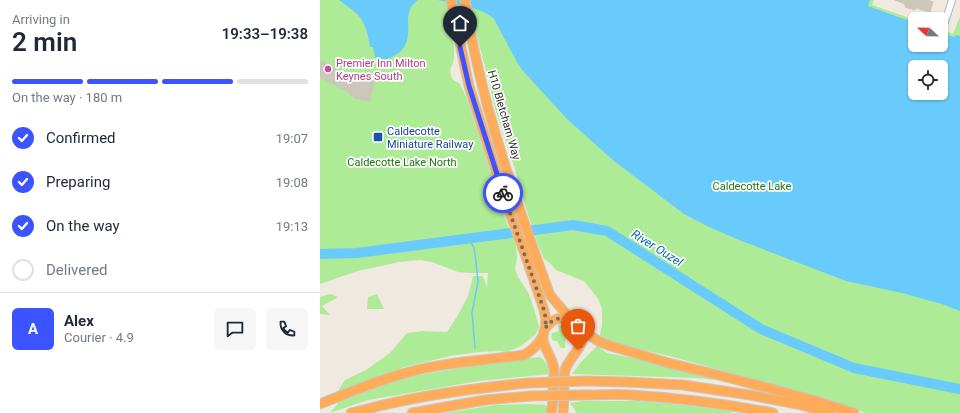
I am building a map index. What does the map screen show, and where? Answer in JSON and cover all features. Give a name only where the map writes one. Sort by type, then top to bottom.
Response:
[{"type":"highway","name":"H10 Bletcham Way","points":[[451,0],[469,86],[510,213],[549,294],[566,312],[569,319],[577,324],[581,330],[592,337],[600,342],[612,346],[665,362],[813,400],[854,413]]},
{"type":"highway","name":"H10 Bletcham Way","points":[[465,0],[483,91],[519,207],[544,310],[546,320],[543,342],[551,357],[554,371],[551,413]]},
{"type":"highway","points":[[320,404],[367,385],[421,369],[524,355],[538,344],[549,323],[558,318],[569,319]]},
{"type":"highway","points":[[564,413],[565,371],[582,342],[583,337],[581,330]]},
{"type":"highway","points":[[351,413],[401,401],[483,387],[529,383],[586,381],[683,385],[750,395],[797,404],[831,413]]},
{"type":"highway","points":[[412,413],[485,400],[530,396],[629,395],[742,407],[773,413]]},
{"type":"street","points":[[948,13],[952,0]]},
{"type":"green space","name":"Caldecotte Lake","points":[[320,0],[874,0],[872,5],[908,18],[908,52],[948,52],[948,32],[953,34],[960,17],[960,413],[866,413],[821,398],[673,357],[622,345],[600,336],[602,308],[598,299],[584,281],[556,270],[544,259],[525,205],[495,108],[472,12],[452,6],[458,38],[453,41],[454,56],[450,70],[452,79],[460,84],[467,99],[507,224],[516,243],[517,259],[515,269],[518,277],[529,294],[539,327],[535,335],[521,346],[507,352],[479,352],[450,356],[405,367],[336,394],[345,380],[366,370],[390,353],[407,333],[423,331],[447,332],[468,296],[473,276],[483,276],[487,287],[488,273],[458,272],[432,262],[420,260],[399,262],[358,271],[320,284]]},
{"type":"green space","points":[[330,294],[338,297],[322,306],[330,315],[320,314],[320,297]]},
{"type":"green space","points":[[377,294],[384,309],[367,309],[368,297]]},
{"type":"green space","points":[[558,325],[565,326],[569,330],[569,334],[566,337],[565,348],[561,348],[557,341],[553,341],[551,336],[552,333],[559,331]]},
{"type":"green space","points":[[597,346],[607,353],[649,361],[726,381],[696,378],[572,374],[581,362]]},
{"type":"green space","points":[[540,357],[547,365],[550,374],[479,381],[368,400],[330,413],[339,402],[402,378],[489,363]]},
{"type":"green space","points":[[582,401],[636,401],[732,411],[731,413],[577,413],[570,403]]},
{"type":"green space","points":[[495,405],[548,405],[546,413],[446,413]]},
{"type":"water","points":[[339,0],[418,0],[412,5],[409,13],[408,38],[404,47],[392,57],[377,60],[373,47],[370,47],[363,21],[355,12]]},
{"type":"water","name":"Caldecotte Lake","points":[[438,0],[870,0],[868,6],[908,20],[908,52],[948,52],[948,35],[954,37],[956,35],[960,36],[960,311],[942,304],[902,293],[846,281],[739,240],[684,214],[614,161],[567,119],[518,64],[494,19],[490,15],[476,9]]},
{"type":"building","points":[[895,0],[928,0],[933,2],[930,12],[905,7],[905,4]]},
{"type":"building","name":"Premier Inn Milton Keynes South","points":[[321,61],[348,76],[347,78],[351,80],[344,90],[320,77]]},
{"type":"building","points":[[359,79],[374,81],[370,101],[354,98],[354,96],[350,95],[350,93],[344,90],[351,80],[355,82]]},
{"type":"waterway","name":"River Ouzel","points":[[320,254],[357,253],[573,225],[607,231],[761,329],[854,368],[960,389]]},
{"type":"waterway","points":[[469,239],[474,248],[478,282],[472,313],[475,348]]},
{"type":"way so far","points":[[503,193],[544,310],[546,320],[545,328],[549,323],[558,318],[573,321],[581,330],[583,337],[578,350]]},
{"type":"place","name":"Premier Inn Milton Keynes South","points":[[328,69]]},
{"type":"place","name":"Caldecotte Miniature Railway","points":[[378,137]]},
{"type":"route","points":[[460,47],[469,86],[503,193]]},
{"type":"park label","name":"Caldecotte Lake North","points":[[402,162]]}]
